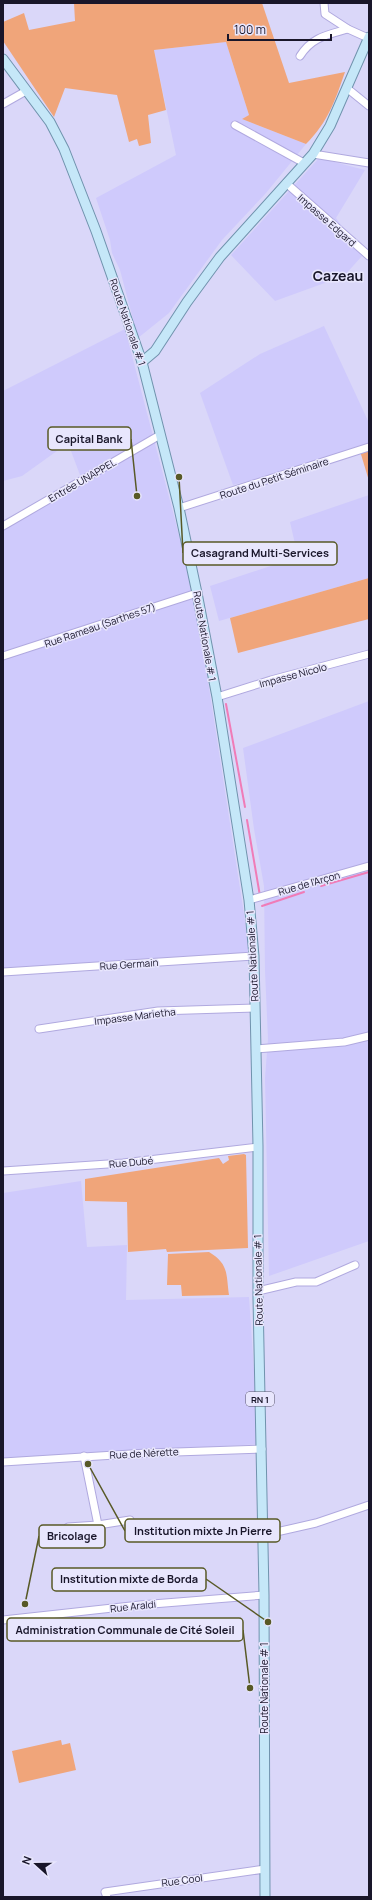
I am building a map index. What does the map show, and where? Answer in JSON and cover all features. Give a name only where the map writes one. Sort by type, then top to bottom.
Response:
[{"type":"main road","points":[[142,362],[155,351],[187,302],[220,257],[313,154],[330,126],[348,89],[369,38]]},
{"type":"main road","name":"Route Nationale # 1","points":[[3,59],[50,122],[64,149],[96,231],[142,362],[179,508],[197,592],[217,697],[249,900],[254,956],[258,1147],[258,1291],[264,1595],[265,1897]]},
{"type":"street","points":[[324,3],[325,14],[348,28],[369,38]]},
{"type":"street","points":[[300,56],[306,46],[318,38],[348,28]]},
{"type":"street","points":[[348,89],[369,106]]},
{"type":"street","points":[[3,104],[26,91]]},
{"type":"street","points":[[235,125],[304,163]]},
{"type":"street","points":[[313,154],[369,163]]},
{"type":"street","name":"Impasse Edgard","points":[[286,183],[369,256]]},
{"type":"street","name":"Entrée UNAPPEL","points":[[3,526],[160,435]]},
{"type":"street","name":"Route du Petit Séminaire","points":[[179,508],[369,447]]},
{"type":"street","name":"Rue Rameau (Sarthes 57)","points":[[3,656],[41,645],[197,592]]},
{"type":"street","name":"Impasse Nicolo","points":[[217,697],[271,680],[369,654]]},
{"type":"street","name":"Rue de l'Arçon","points":[[249,900],[369,866]]},
{"type":"street","name":"Rue Germain","points":[[3,972],[254,956]]},
{"type":"street","name":"Impasse Marietha","points":[[39,1029],[158,1011],[255,1008]]},
{"type":"street","points":[[256,1049],[344,1042],[369,1036]]},
{"type":"street","name":"Rue Dubé","points":[[3,1171],[123,1163],[258,1147]]},
{"type":"street","points":[[258,1291],[296,1282],[316,1282],[355,1265]]},
{"type":"street","name":"Rue de Nérette","points":[[3,1462],[84,1456],[262,1449]]},
{"type":"street","points":[[84,1456],[98,1525]]},
{"type":"street","points":[[263,1535],[316,1523],[369,1505]]},
{"type":"street","points":[[68,1527],[98,1525],[130,1520]]},
{"type":"street","name":"Rue Araldi","points":[[3,1620],[140,1605],[264,1595]]},
{"type":"street","name":"Rue Cool","points":[[107,1897],[105,1892],[265,1869]]},
{"type":"shaded area","points":[[74,3],[262,3],[289,83],[345,72],[330,111],[320,128],[306,144],[242,119],[249,115],[226,42],[154,50],[166,110],[148,115],[151,143],[139,146],[137,139],[129,142],[117,95],[65,88],[54,117],[3,41],[3,22],[24,13],[29,30],[75,21]]},
{"type":"shaded area","points":[[226,42],[249,115],[242,119],[306,144],[266,193],[222,240],[169,313],[138,338],[120,270],[112,253],[110,240],[96,198],[176,155],[154,50]]},
{"type":"shaded area","points":[[319,158],[365,170],[336,218],[362,256],[344,276],[275,301],[231,255]]},
{"type":"shaded area","points":[[324,326],[369,423],[369,449],[233,485],[200,393],[260,354]]},
{"type":"shaded area","points":[[125,329],[193,584],[250,953],[3,970],[3,530],[81,486],[80,475],[68,443],[22,476],[3,481],[3,391]]},
{"type":"shaded area","points":[[369,449],[369,481],[360,451]]},
{"type":"shaded area","points":[[369,495],[369,578],[219,621],[210,586],[298,557],[290,522]]},
{"type":"shaded area","points":[[369,578],[369,619],[238,653],[230,618]]},
{"type":"shaded area","points":[[369,701],[369,1241],[269,1276],[265,1078],[268,1039],[265,971],[264,886],[254,829],[243,748]]},
{"type":"shaded area","points":[[246,1155],[248,1248],[167,1252],[166,1249],[128,1252],[127,1202],[85,1201],[85,1179],[219,1158],[223,1164],[229,1160],[228,1156]]},
{"type":"shaded area","points":[[81,1181],[87,1247],[127,1245],[126,1300],[249,1297],[259,1444],[3,1459],[3,1193]]},
{"type":"shaded area","points":[[209,1252],[223,1265],[227,1275],[229,1295],[182,1296],[181,1285],[167,1285],[168,1254]]},
{"type":"shaded area","points":[[61,1740],[62,1745],[70,1743],[76,1770],[19,1783],[12,1751]]},
{"type":"waterway","points":[[226,704],[245,807]]},
{"type":"waterway","points":[[247,820],[260,896]]},
{"type":"waterway","points":[[321,886],[369,872]]},
{"type":"waterway","points":[[262,906],[304,892]]},
{"type":"place","name":"Casagrand Multi-Services","points":[[179,477]]},
{"type":"place","name":"Capital Bank","points":[[137,496]]},
{"type":"place","name":"Institution mixte Jn Pierre","points":[[88,1464]]},
{"type":"place","name":"Bricolage","points":[[25,1604]]},
{"type":"place","name":"Institution mixte de Borda","points":[[268,1622]]},
{"type":"place","name":"Administration Communale de Cité Soleil","points":[[250,1688]]},
{"type":"district","name":"Cazeau","points":[[338,275]]}]
